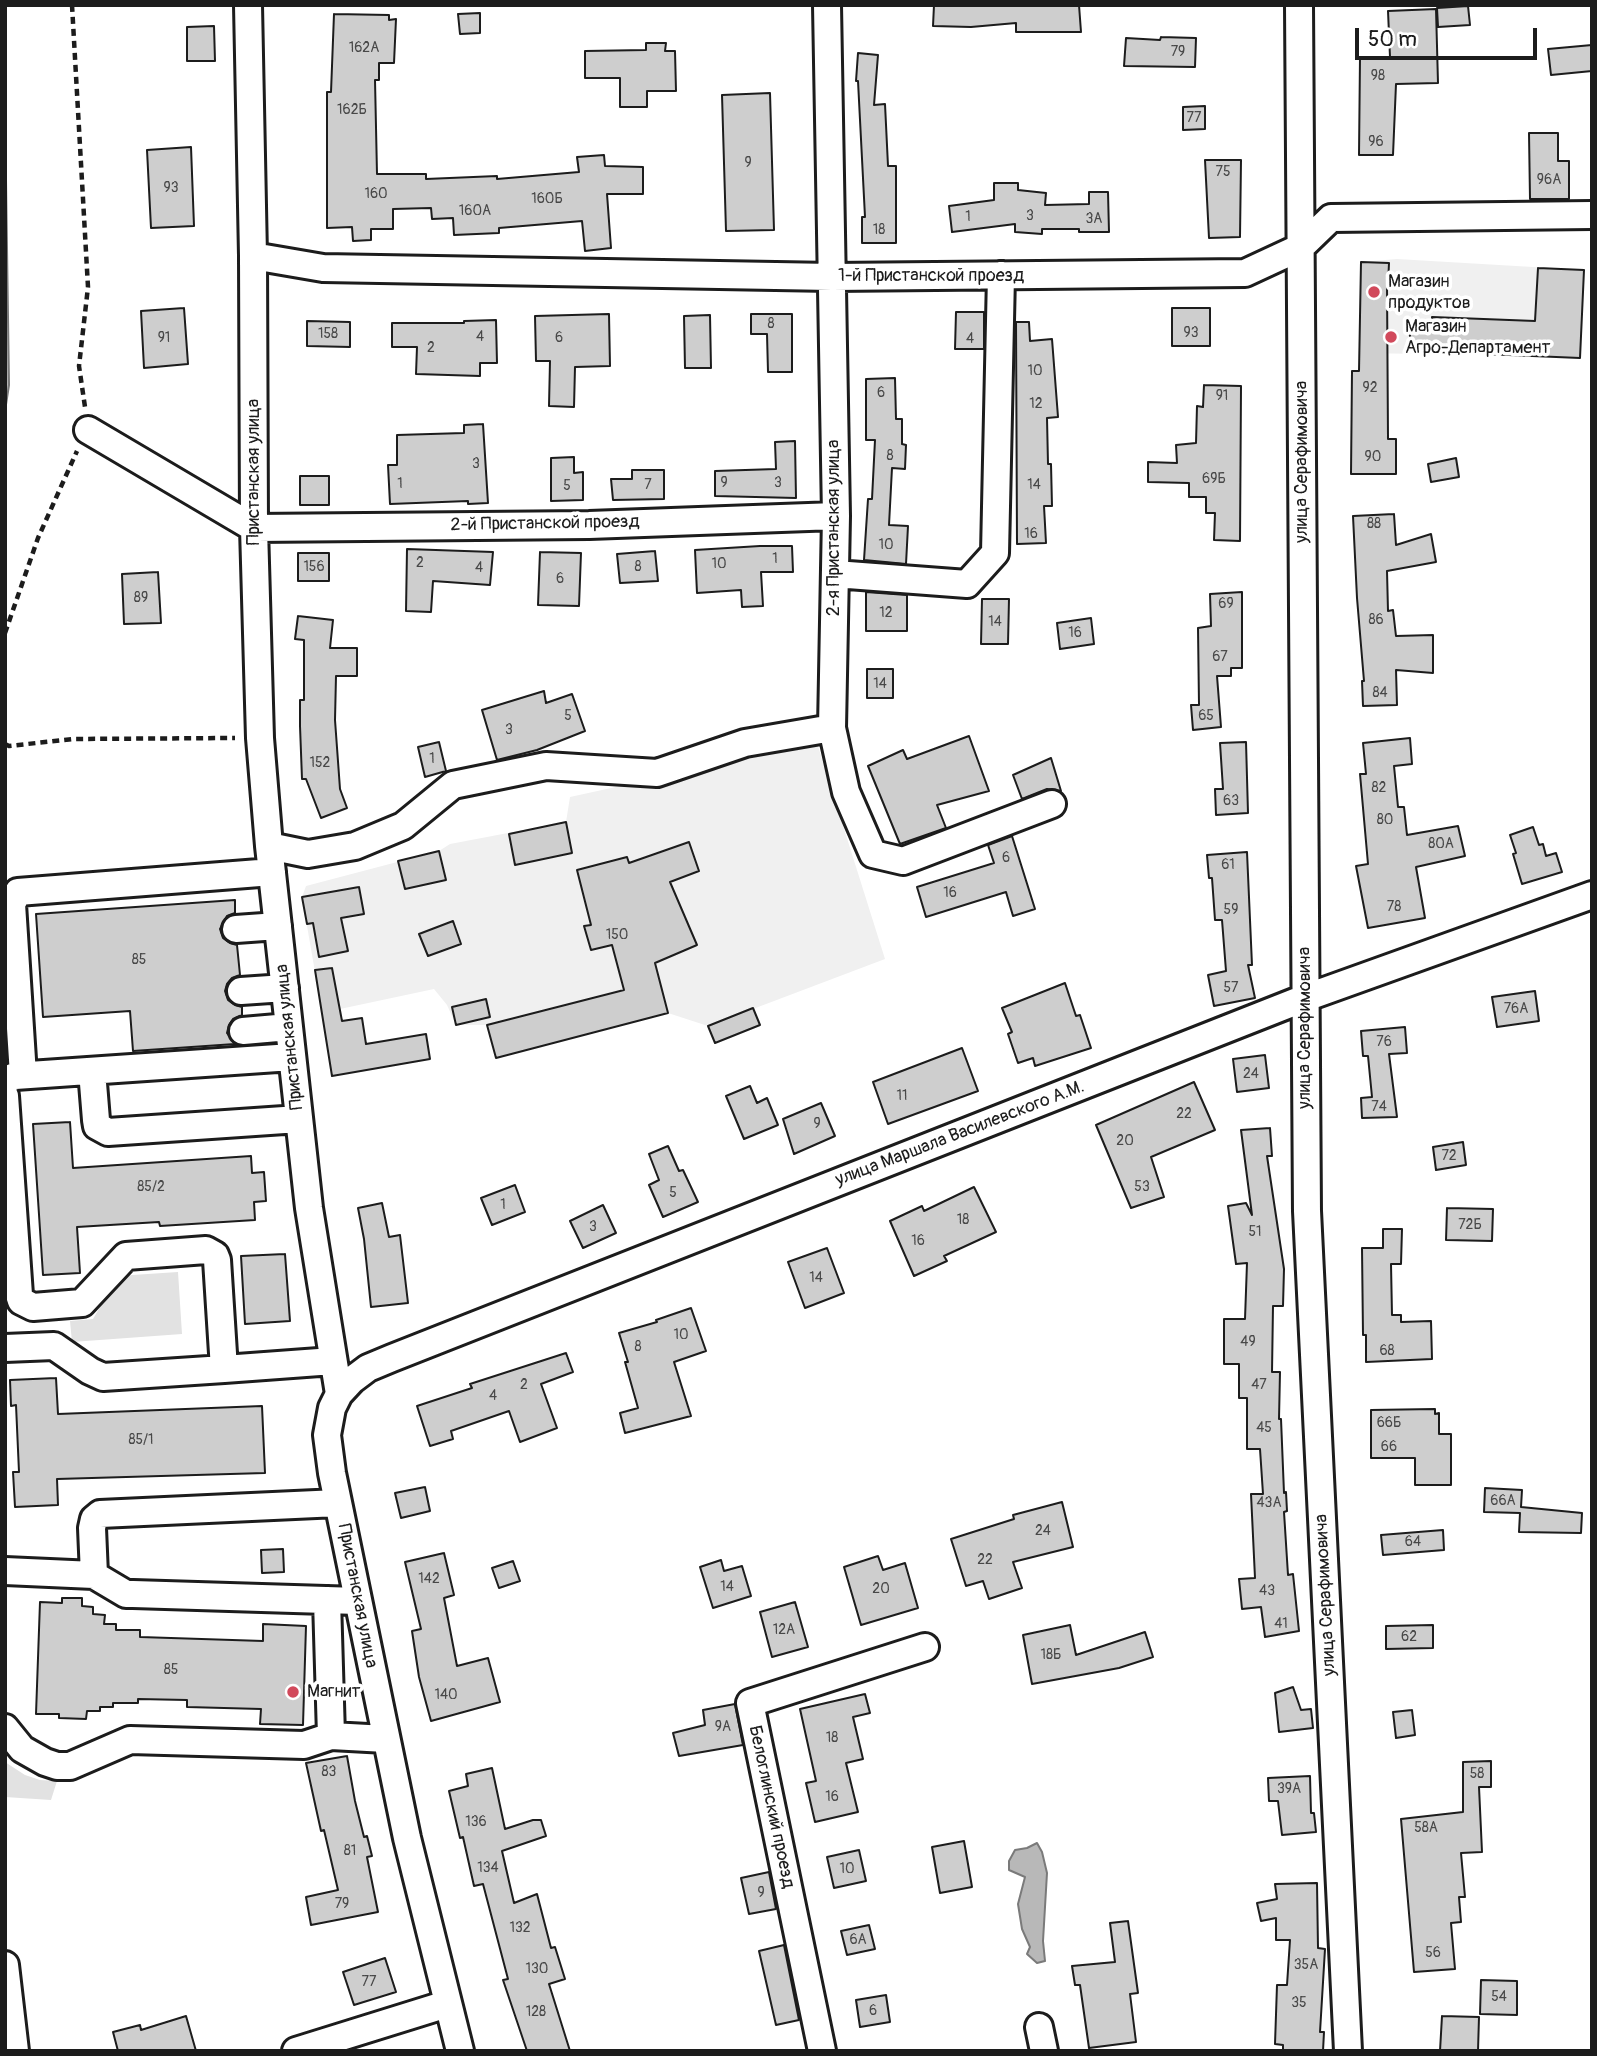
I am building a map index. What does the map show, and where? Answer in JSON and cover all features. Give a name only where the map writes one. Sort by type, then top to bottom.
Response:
[{"type":"street","name":"Пристанская улица","points":[[248,5],[253,256],[254,528],[260,738],[270,859],[309,1208],[339,1394],[332,1408],[327,1435],[338,1503],[407,1838],[460,2051]]},
{"type":"street","name":"2-я Пристанская улица","points":[[827,5],[836,516],[832,729],[846,792],[873,854],[903,861],[1052,804]]},
{"type":"street","name":"улица Серафимовича","points":[[1299,5],[1307,1211],[1348,2051]]},
{"type":"street","name":"1-й Пристанской проезд","points":[[253,256],[323,268],[832,277],[1245,273],[1301,247],[1331,218],[1592,215]]},
{"type":"street","points":[[835,574],[967,584],[996,553],[1001,275]]},
{"type":"street","points":[[88,430],[254,528]]},
{"type":"street","name":"2-й Пристанской проезд","points":[[254,528],[589,525],[836,516]]},
{"type":"street","points":[[292,1057],[14,1079],[12,904],[18,892],[355,846],[403,826],[453,785],[546,766],[657,773],[745,743],[832,729]]},
{"type":"street","name":"улица Маршала Василевского А.М.","points":[[339,1394],[368,1368],[392,1358],[1305,998],[1592,895]]},
{"type":"street","points":[[236,929],[278,926]]},
{"type":"street","points":[[241,991],[285,988]]},
{"type":"street","points":[[243,1031],[289,1027]]},
{"type":"street","points":[[92,1071],[97,1126],[108,1132],[299,1119]]},
{"type":"street","points":[[5,1096],[21,1301],[33,1307],[82,1303],[125,1256],[206,1250],[215,1255],[217,1260],[224,1368]]},
{"type":"street","points":[[5,1348],[54,1346],[103,1377],[333,1361]]},
{"type":"street","points":[[94,1575],[92,1528],[94,1520],[100,1514],[338,1503]]},
{"type":"street","points":[[5,1571],[94,1575],[127,1594],[358,1601]]},
{"type":"street","points":[[327,1600],[331,1736]]},
{"type":"street","name":"Белоглинский проезд","points":[[822,2051],[750,1703],[925,1647]]},
{"type":"street","points":[[5,1728],[22,1749],[57,1766],[79,1763],[130,1740],[304,1745],[331,1736],[386,1738]]},
{"type":"street","points":[[5,1965],[15,2051]]},
{"type":"street","points":[[296,2051],[447,2004]]},
{"type":"path","points":[[5,633],[43,527],[61,483],[88,430],[79,366],[88,287],[72,5]]},
{"type":"path","points":[[5,744],[9,746],[73,738],[260,738]]},
{"type":"shaded area","points":[[5,111],[9,385],[5,411]]},
{"type":"shaded area","points":[[1397,259],[1584,270],[1580,358],[1431,352],[1360,353],[1361,262]]},
{"type":"shaded area","points":[[817,743],[885,959],[708,1026],[668,1013],[496,1058],[487,1025],[456,1025],[447,1005],[434,989],[340,1009],[324,1024],[302,897],[306,886],[439,851],[450,844],[566,822],[570,797]]},
{"type":"shaded area","points":[[178,1272],[182,1334],[72,1342],[70,1321],[93,1319],[118,1276]]},
{"type":"shaded area","points":[[5,1762],[25,1775],[40,1780],[57,1781],[51,1800],[5,1797]]},
{"type":"shaded area","points":[[1037,1843],[1047,1873],[1043,1941],[1045,1961],[1037,1963],[1027,1954],[1030,1947],[1022,1929],[1018,1904],[1025,1877],[1009,1870],[1009,1861],[1015,1850]]},
{"type":"building","points":[[934,5],[1079,5],[1081,32],[1016,32],[1016,23],[971,27],[933,26]]},
{"type":"building","points":[[1468,6],[1470,25],[1438,27],[1437,8]]},
{"type":"building","points":[[1436,9],[1438,83],[1396,84],[1393,155],[1359,155],[1360,57],[1390,57],[1388,11]]},
{"type":"building","points":[[480,13],[480,33],[460,34],[458,14]]},
{"type":"building","points":[[334,14],[389,15],[389,20],[396,19],[394,63],[379,63],[379,80],[375,80],[377,174],[426,174],[426,179],[497,176],[497,179],[579,172],[577,157],[604,155],[605,166],[643,167],[643,194],[607,194],[611,248],[585,251],[582,221],[499,228],[499,233],[454,235],[453,218],[432,219],[431,208],[393,209],[393,229],[371,229],[371,240],[353,241],[352,227],[327,228],[327,92],[331,92]]},
{"type":"building","points":[[214,26],[215,61],[187,61],[187,27]]},
{"type":"building","points":[[1161,37],[1196,38],[1195,67],[1124,66],[1126,38],[1160,40]]},
{"type":"building","points":[[646,43],[666,43],[665,51],[675,51],[676,91],[647,91],[647,107],[620,107],[620,78],[585,78],[585,51],[646,50]]},
{"type":"building","points":[[1592,45],[1592,71],[1551,75],[1548,49]]},
{"type":"building","points":[[858,53],[878,55],[874,105],[885,104],[888,166],[896,166],[896,243],[862,243],[862,217],[865,217],[856,81]]},
{"type":"building","points":[[770,93],[774,230],[726,231],[722,95]]},
{"type":"building","points":[[1205,106],[1205,129],[1183,130],[1183,107]]},
{"type":"building","points":[[1529,133],[1558,133],[1558,161],[1569,161],[1569,199],[1530,199]]},
{"type":"building","points":[[191,147],[194,226],[151,228],[147,150]]},
{"type":"building","points":[[1205,160],[1241,160],[1240,237],[1209,238]]},
{"type":"building","points":[[994,183],[1018,183],[1018,190],[1046,193],[1045,205],[1089,204],[1089,192],[1108,192],[1109,232],[1042,229],[1042,234],[1015,232],[1015,224],[952,232],[949,206],[994,200]]},
{"type":"building","points":[[1361,262],[1389,263],[1388,439],[1396,439],[1396,474],[1351,474],[1352,371],[1359,371]]},
{"type":"building","points":[[1538,268],[1584,270],[1580,358],[1413,351],[1407,321],[1432,321],[1432,317],[1535,321]]},
{"type":"building","points":[[184,308],[188,364],[144,368],[141,311]]},
{"type":"building","points":[[1172,308],[1210,308],[1210,346],[1172,346]]},
{"type":"building","points":[[956,312],[984,312],[984,349],[955,349]]},
{"type":"building","points":[[609,314],[610,366],[575,367],[574,407],[549,406],[550,361],[536,361],[535,316]]},
{"type":"building","points":[[751,314],[792,314],[792,372],[768,372],[767,334],[751,334]]},
{"type":"building","points":[[710,315],[711,368],[685,368],[684,316]]},
{"type":"building","points":[[496,320],[497,363],[480,363],[480,376],[416,374],[417,347],[392,347],[392,323]]},
{"type":"building","points":[[307,321],[350,322],[350,347],[307,346]]},
{"type":"building","points":[[1016,322],[1029,322],[1030,341],[1052,339],[1058,417],[1047,418],[1052,506],[1044,506],[1046,543],[1017,544]]},
{"type":"building","points":[[895,378],[896,419],[902,419],[902,444],[906,445],[905,469],[892,468],[889,525],[908,526],[906,564],[864,560],[868,499],[872,499],[875,440],[866,440],[866,379]]},
{"type":"building","points":[[1204,385],[1241,386],[1240,541],[1214,540],[1215,513],[1206,513],[1206,497],[1189,497],[1189,483],[1148,482],[1148,462],[1177,463],[1176,445],[1196,443],[1197,406],[1203,407]]},
{"type":"building","points":[[483,424],[488,503],[468,504],[468,501],[390,504],[388,465],[397,465],[397,435],[464,433],[464,425]]},
{"type":"building","points":[[795,441],[796,498],[715,496],[715,471],[776,469],[775,442]]},
{"type":"building","points":[[574,457],[574,473],[583,472],[583,500],[551,501],[551,458]]},
{"type":"building","points":[[1456,458],[1459,477],[1431,482],[1428,464]]},
{"type":"building","points":[[632,470],[664,470],[664,499],[613,500],[611,479],[632,479]]},
{"type":"building","points":[[300,476],[329,476],[329,505],[300,505]]},
{"type":"building","points":[[1394,514],[1396,545],[1431,534],[1436,562],[1387,571],[1388,611],[1393,610],[1396,636],[1433,635],[1433,673],[1396,670],[1397,705],[1363,706],[1364,681],[1353,516]]},
{"type":"building","points":[[792,546],[793,572],[761,572],[763,606],[742,607],[741,590],[697,593],[695,550]]},
{"type":"building","points":[[407,549],[493,552],[490,585],[433,581],[431,612],[406,611]]},
{"type":"building","points":[[655,551],[658,581],[620,583],[617,554]]},
{"type":"building","points":[[540,552],[581,553],[579,606],[538,605]]},
{"type":"building","points":[[298,553],[329,553],[329,581],[298,581]]},
{"type":"building","points":[[158,572],[161,623],[124,624],[122,574]]},
{"type":"building","points":[[866,592],[907,595],[907,631],[866,631]]},
{"type":"building","points":[[1242,592],[1242,668],[1231,668],[1231,676],[1217,676],[1221,727],[1193,730],[1191,705],[1199,705],[1198,628],[1211,626],[1210,594]]},
{"type":"building","points":[[982,599],[1009,599],[1008,644],[981,644]]},
{"type":"building","points":[[298,616],[333,620],[330,648],[357,648],[357,676],[336,676],[335,720],[340,789],[347,808],[321,818],[306,779],[302,779],[300,700],[304,700],[304,640],[295,639]]},
{"type":"building","points":[[1091,618],[1094,644],[1060,649],[1057,623]]},
{"type":"building","points":[[867,669],[893,669],[893,698],[867,698]]},
{"type":"building","points":[[544,691],[546,703],[572,694],[585,731],[537,750],[497,760],[482,710]]},
{"type":"building","points":[[969,736],[989,791],[937,805],[946,828],[900,844],[868,766],[903,750],[907,759]]},
{"type":"building","points":[[1410,738],[1412,764],[1394,766],[1398,807],[1404,807],[1407,835],[1458,826],[1465,856],[1416,867],[1425,918],[1368,928],[1356,866],[1368,864],[1360,774],[1366,774],[1363,743]]},
{"type":"building","points":[[439,742],[446,771],[425,777],[418,747]]},
{"type":"building","points":[[1246,742],[1248,813],[1216,815],[1215,789],[1223,789],[1220,743]]},
{"type":"building","points":[[1051,758],[1061,791],[1047,789],[1022,799],[1013,775]]},
{"type":"building","points":[[566,822],[572,853],[515,865],[509,834]]},
{"type":"building","points":[[1533,827],[1539,845],[1543,844],[1546,856],[1556,853],[1562,872],[1522,884],[1510,835]]},
{"type":"building","points":[[1012,836],[1035,909],[1013,916],[1006,892],[926,917],[917,887],[994,863],[988,845]]},
{"type":"building","points":[[689,842],[699,871],[670,882],[697,945],[655,963],[668,1013],[496,1058],[487,1025],[624,990],[612,945],[591,950],[584,926],[591,925],[577,870],[627,857],[629,863]]},
{"type":"building","points":[[439,851],[446,880],[405,889],[398,861]]},
{"type":"building","points":[[1247,852],[1252,965],[1248,965],[1255,998],[1214,1006],[1208,975],[1226,971],[1222,920],[1215,920],[1212,878],[1209,878],[1207,855]]},
{"type":"building","points":[[359,887],[364,914],[341,918],[348,951],[319,957],[313,923],[307,924],[302,897]]},
{"type":"building","points":[[235,900],[235,913],[227,916],[220,929],[223,938],[237,945],[240,975],[232,978],[225,991],[228,1000],[242,1007],[242,1015],[233,1019],[227,1033],[235,1044],[133,1051],[130,1011],[43,1017],[36,914]]},
{"type":"building","points":[[453,921],[461,944],[428,956],[419,934]]},
{"type":"building","points":[[332,968],[342,1021],[362,1018],[366,1044],[426,1034],[430,1059],[332,1076],[315,970]]},
{"type":"building","points":[[1065,983],[1091,1048],[1035,1066],[1033,1058],[1018,1063],[1008,1034],[1012,1032],[1002,1008]]},
{"type":"building","points":[[1535,991],[1539,1021],[1497,1027],[1492,997]]},
{"type":"building","points":[[486,999],[490,1017],[456,1025],[452,1007]]},
{"type":"building","points":[[753,1008],[760,1025],[715,1043],[708,1026]]},
{"type":"building","points":[[1405,1027],[1407,1053],[1389,1054],[1397,1117],[1362,1118],[1361,1098],[1372,1097],[1368,1056],[1363,1056],[1361,1031]]},
{"type":"building","points":[[962,1048],[978,1091],[888,1124],[873,1082]]},
{"type":"building","points":[[1265,1055],[1269,1088],[1237,1092],[1233,1059]]},
{"type":"building","points":[[1194,1082],[1215,1130],[1151,1157],[1164,1197],[1131,1208],[1096,1125]]},
{"type":"building","points":[[750,1086],[757,1103],[767,1098],[778,1125],[744,1139],[726,1096]]},
{"type":"building","points":[[821,1103],[835,1136],[794,1154],[783,1119]]},
{"type":"building","points":[[70,1122],[73,1168],[251,1156],[252,1173],[264,1172],[266,1201],[254,1202],[255,1220],[160,1226],[159,1222],[77,1227],[80,1273],[43,1275],[33,1124]]},
{"type":"building","points":[[1270,1128],[1272,1156],[1267,1156],[1284,1269],[1283,1306],[1273,1306],[1272,1372],[1280,1372],[1279,1419],[1284,1493],[1286,1492],[1287,1511],[1284,1512],[1288,1575],[1293,1574],[1299,1631],[1265,1637],[1261,1607],[1242,1609],[1239,1579],[1255,1578],[1251,1494],[1263,1494],[1260,1449],[1247,1449],[1247,1398],[1239,1398],[1239,1364],[1224,1364],[1224,1319],[1245,1319],[1247,1263],[1236,1264],[1228,1206],[1246,1203],[1252,1215],[1241,1130]]},
{"type":"building","points":[[1463,1142],[1466,1165],[1436,1170],[1433,1147]]},
{"type":"building","points":[[668,1146],[679,1171],[683,1170],[698,1202],[663,1217],[649,1185],[659,1180],[649,1154]]},
{"type":"building","points":[[515,1185],[525,1212],[492,1225],[481,1198]]},
{"type":"building","points":[[974,1187],[996,1232],[944,1256],[947,1261],[914,1276],[890,1221],[922,1206],[924,1211]]},
{"type":"building","points":[[382,1203],[389,1237],[400,1235],[408,1303],[371,1307],[358,1208]]},
{"type":"building","points":[[603,1205],[616,1233],[583,1248],[570,1221]]},
{"type":"building","points":[[1447,1208],[1493,1209],[1492,1241],[1446,1240]]},
{"type":"building","points":[[1383,1229],[1402,1229],[1401,1264],[1391,1264],[1392,1315],[1401,1315],[1401,1322],[1431,1321],[1432,1359],[1366,1362],[1362,1248],[1383,1248]]},
{"type":"building","points":[[827,1248],[844,1293],[805,1308],[788,1262]]},
{"type":"building","points":[[285,1254],[290,1321],[245,1324],[241,1256]]},
{"type":"building","points":[[691,1308],[706,1351],[674,1362],[691,1416],[625,1433],[620,1413],[638,1408],[619,1333]]},
{"type":"building","points":[[566,1353],[573,1372],[541,1384],[557,1428],[520,1442],[509,1411],[451,1431],[453,1439],[430,1446],[417,1406],[472,1388],[470,1384]]},
{"type":"building","points":[[56,1378],[58,1414],[262,1406],[265,1473],[57,1479],[58,1505],[15,1507],[13,1472],[19,1472],[16,1405],[11,1406],[10,1380]]},
{"type":"building","points":[[1435,1409],[1435,1414],[1439,1413],[1439,1434],[1451,1434],[1451,1485],[1415,1485],[1415,1458],[1371,1458],[1371,1410]]},
{"type":"building","points":[[425,1487],[430,1511],[401,1518],[395,1493]]},
{"type":"building","points":[[1485,1488],[1522,1490],[1521,1507],[1582,1513],[1581,1533],[1519,1532],[1520,1513],[1484,1512]]},
{"type":"building","points":[[1062,1502],[1073,1547],[1013,1562],[1022,1588],[989,1599],[983,1581],[966,1586],[951,1539],[1014,1519],[1013,1515]]},
{"type":"building","points":[[1443,1530],[1444,1550],[1383,1555],[1381,1535]]},
{"type":"building","points":[[283,1549],[284,1572],[262,1573],[261,1550]]},
{"type":"building","points":[[444,1553],[454,1595],[444,1598],[457,1666],[488,1658],[500,1702],[431,1721],[419,1677],[412,1631],[421,1629],[405,1562]]},
{"type":"building","points":[[878,1556],[883,1570],[905,1563],[918,1608],[861,1625],[844,1567]]},
{"type":"building","points":[[721,1560],[724,1571],[742,1566],[751,1596],[713,1608],[700,1567]]},
{"type":"building","points":[[513,1561],[520,1581],[499,1588],[492,1568]]},
{"type":"building","points":[[62,1598],[82,1598],[82,1606],[93,1607],[93,1614],[105,1615],[104,1624],[116,1624],[116,1630],[140,1630],[140,1637],[263,1641],[263,1624],[306,1626],[303,1725],[260,1724],[261,1709],[187,1707],[187,1700],[138,1699],[138,1703],[113,1703],[113,1707],[100,1707],[100,1711],[87,1711],[86,1719],[59,1718],[59,1714],[36,1714],[40,1602],[62,1603]]},
{"type":"building","points":[[795,1602],[808,1647],[772,1657],[760,1612]]},
{"type":"building","points":[[1070,1625],[1076,1655],[1145,1632],[1153,1657],[1119,1668],[1032,1684],[1023,1635]]},
{"type":"building","points":[[1433,1625],[1433,1648],[1386,1649],[1386,1626]]},
{"type":"building","points":[[1293,1687],[1301,1710],[1311,1709],[1313,1728],[1279,1732],[1275,1693]]},
{"type":"building","points":[[865,1694],[870,1713],[853,1717],[863,1759],[846,1763],[858,1812],[815,1822],[806,1783],[816,1781],[800,1709]]},
{"type":"building","points":[[735,1704],[743,1745],[679,1756],[673,1733],[705,1725],[703,1710]]},
{"type":"building","points":[[1412,1710],[1415,1735],[1396,1738],[1393,1712]]},
{"type":"building","points":[[347,1756],[364,1837],[367,1836],[372,1856],[367,1857],[378,1912],[311,1925],[306,1897],[338,1890],[306,1763]]},
{"type":"building","points":[[1491,1761],[1491,1787],[1479,1787],[1482,1852],[1461,1853],[1465,1897],[1459,1897],[1461,1922],[1451,1923],[1455,1969],[1414,1972],[1401,1819],[1463,1812],[1463,1762]]},
{"type":"building","points":[[492,1768],[505,1829],[541,1820],[546,1836],[502,1851],[514,1903],[537,1894],[551,1948],[555,1947],[565,1979],[549,1984],[570,2051],[527,2051],[503,1980],[508,1979],[483,1884],[474,1886],[463,1837],[460,1838],[449,1791],[468,1786],[466,1774]]},
{"type":"building","points":[[1310,1776],[1311,1813],[1314,1813],[1316,1832],[1282,1835],[1278,1801],[1269,1801],[1268,1778]]},
{"type":"building","points":[[964,1841],[972,1887],[940,1893],[932,1847]]},
{"type":"building","points":[[859,1850],[866,1881],[834,1888],[827,1857]]},
{"type":"building","points":[[769,1872],[776,1909],[749,1914],[741,1878]]},
{"type":"building","points":[[1317,1883],[1318,1948],[1325,1949],[1320,2032],[1324,2032],[1323,2051],[1283,2051],[1283,2045],[1275,2044],[1277,1985],[1287,1985],[1290,1940],[1276,1940],[1276,1918],[1261,1921],[1257,1903],[1277,1899],[1275,1884]]},
{"type":"building","points":[[1128,1921],[1138,1993],[1130,1994],[1136,2042],[1089,2048],[1080,1985],[1075,1985],[1072,1966],[1115,1962],[1110,1923]]},
{"type":"building","points":[[869,1925],[875,1949],[847,1955],[841,1931]]},
{"type":"building","points":[[784,1945],[799,2020],[776,2025],[759,1951]]},
{"type":"building","points":[[385,1958],[396,1992],[354,2005],[343,1972]]},
{"type":"building","points":[[1481,1980],[1517,1981],[1517,2015],[1480,2014]]},
{"type":"building","points":[[886,1995],[890,2022],[860,2027],[856,2000]]},
{"type":"building","points":[[186,2016],[196,2051],[118,2051],[113,2032],[140,2025],[141,2030]]},
{"type":"building","points":[[1442,2016],[1479,2017],[1478,2051],[1440,2051]]},
{"type":"place","name":"Магазин продуктов","points":[[1374,292]]},
{"type":"place","name":"Магазин Агро-Департамент","points":[[1391,337]]},
{"type":"place","name":"Магнит","points":[[293,1692]]}]
